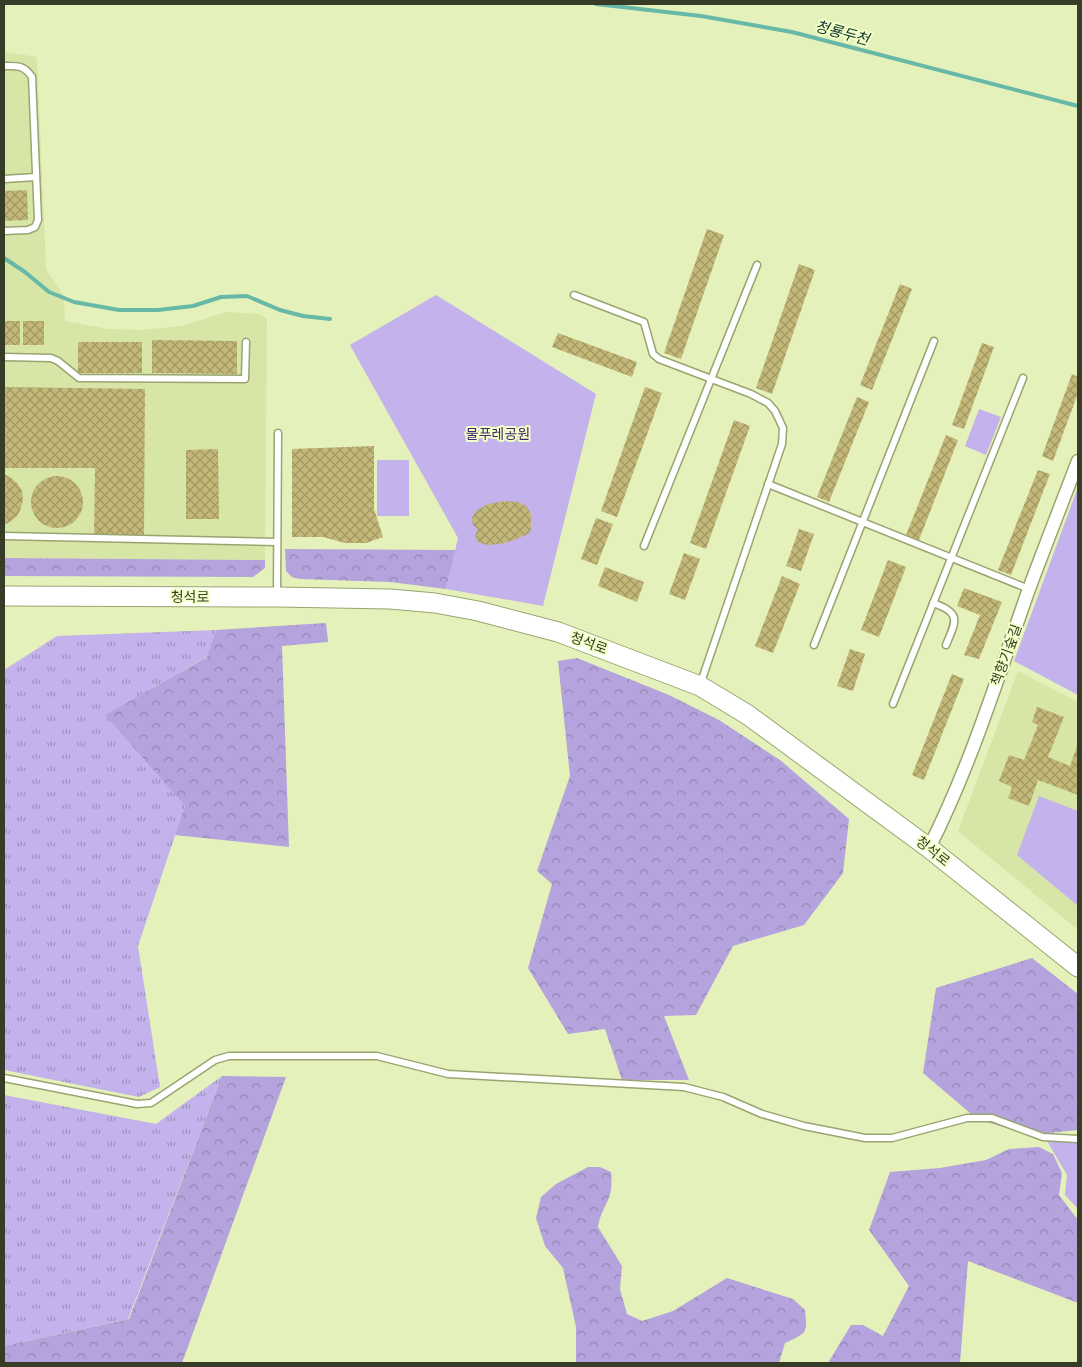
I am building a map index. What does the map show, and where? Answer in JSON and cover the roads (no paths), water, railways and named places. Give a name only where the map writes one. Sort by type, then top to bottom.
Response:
[{"type":"main road","name":"청석로","points":[[4,596],[390,599],[435,603],[558,632],[700,686],[748,714],[929,848],[1078,967]]},
{"type":"street","name":"책향기숲길","points":[[929,848],[948,810],[973,750],[1029,589],[1078,461]]},
{"type":"lane","points":[[4,66],[17,66],[27,70],[32,77],[38,220],[35,227],[28,230],[4,230]]},
{"type":"lane","points":[[4,179],[36,177]]},
{"type":"lane","points":[[644,546],[757,265]]},
{"type":"lane","points":[[574,295],[644,322],[653,354],[752,394],[768,403],[774,410],[783,428],[782,444],[700,686]]},
{"type":"lane","points":[[814,644],[934,341]]},
{"type":"lane","points":[[4,357],[51,358],[58,361],[79,378],[245,379],[246,342]]},
{"type":"lane","points":[[893,704],[1023,378]]},
{"type":"lane","points":[[277,597],[278,433]]},
{"type":"lane","points":[[768,484],[1029,589]]},
{"type":"lane","points":[[4,536],[277,542]]},
{"type":"lane","points":[[933,603],[946,608],[954,614],[955,622],[946,645]]},
{"type":"lane","points":[[4,1078],[137,1104],[152,1103],[215,1060],[229,1056],[378,1056],[448,1074],[684,1087],[723,1097],[762,1114],[779,1119],[865,1138],[892,1138],[967,1118],[992,1118],[1043,1137],[1078,1139]]},
{"type":"waterway","name":"청룡두천","points":[[596,4],[701,16],[792,32],[1078,106]]},
{"type":"waterway","points":[[4,258],[49,292],[74,302],[119,310],[158,310],[193,306],[221,297],[247,296],[280,310],[303,316],[330,319]]},
{"type":"park label","name":"물푸레공원","points":[[498,434]]}]
